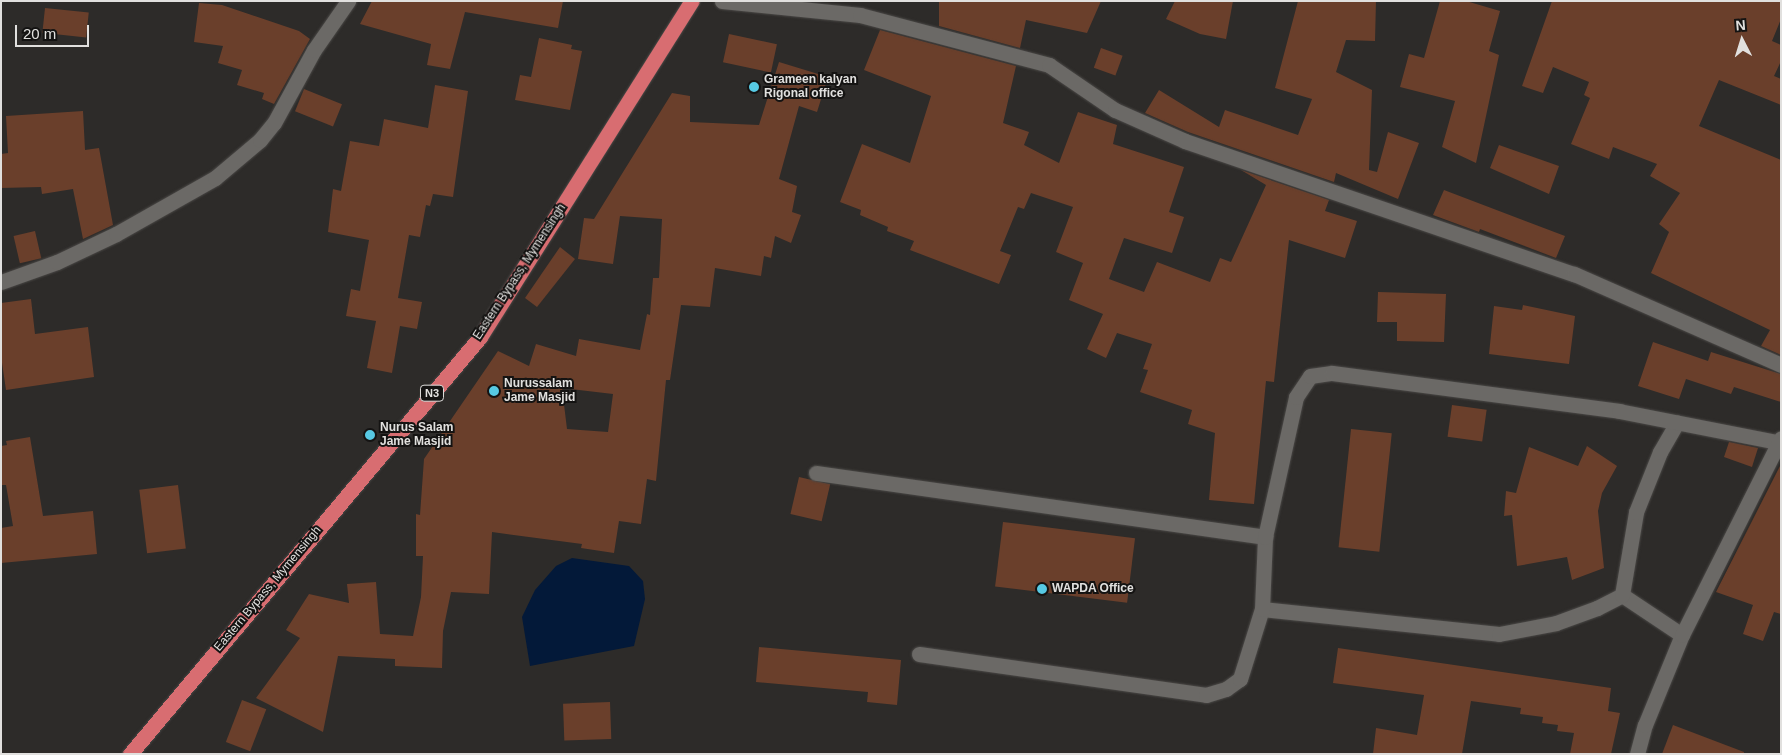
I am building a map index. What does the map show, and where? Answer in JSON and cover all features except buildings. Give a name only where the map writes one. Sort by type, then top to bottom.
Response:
[{"type":"highway","name":"Eastern Bypass, Mymensingh","points":[[130,754],[480,337],[692,1]]},
{"type":"street","points":[[1,282],[57,262],[116,234],[215,178],[260,140],[274,123],[314,50],[348,1]]},
{"type":"street","points":[[722,1],[860,15],[1049,65],[1115,110],[1185,141],[1574,274],[1781,365]]},
{"type":"street","points":[[919,654],[1206,695],[1226,690],[1240,679],[1262,609],[1265,537],[1296,397],[1310,376],[1332,373],[1619,411],[1779,440],[1682,635],[1645,725],[1637,754]]},
{"type":"street","points":[[1622,595],[1641,498],[1660,452],[1677,423]]},
{"type":"street","points":[[816,473],[1265,537]]},
{"type":"street","points":[[1622,595],[1682,635]]},
{"type":"street","points":[[1262,609],[1499,634],[1556,624],[1622,595]]},
{"type":"water","points":[[572,558],[629,566],[643,581],[645,599],[634,646],[530,666],[522,617],[535,590],[556,566]]},
{"type":"place","name":"Grameen kalyan Rigonal office","points":[[754,87]]},
{"type":"place","name":"Nurussalam Jame Masjid","points":[[494,391]]},
{"type":"place","name":"Nurus Salam Jame Masjid","points":[[370,435]]},
{"type":"place","name":"WAPDA Office","points":[[1042,589]]}]
